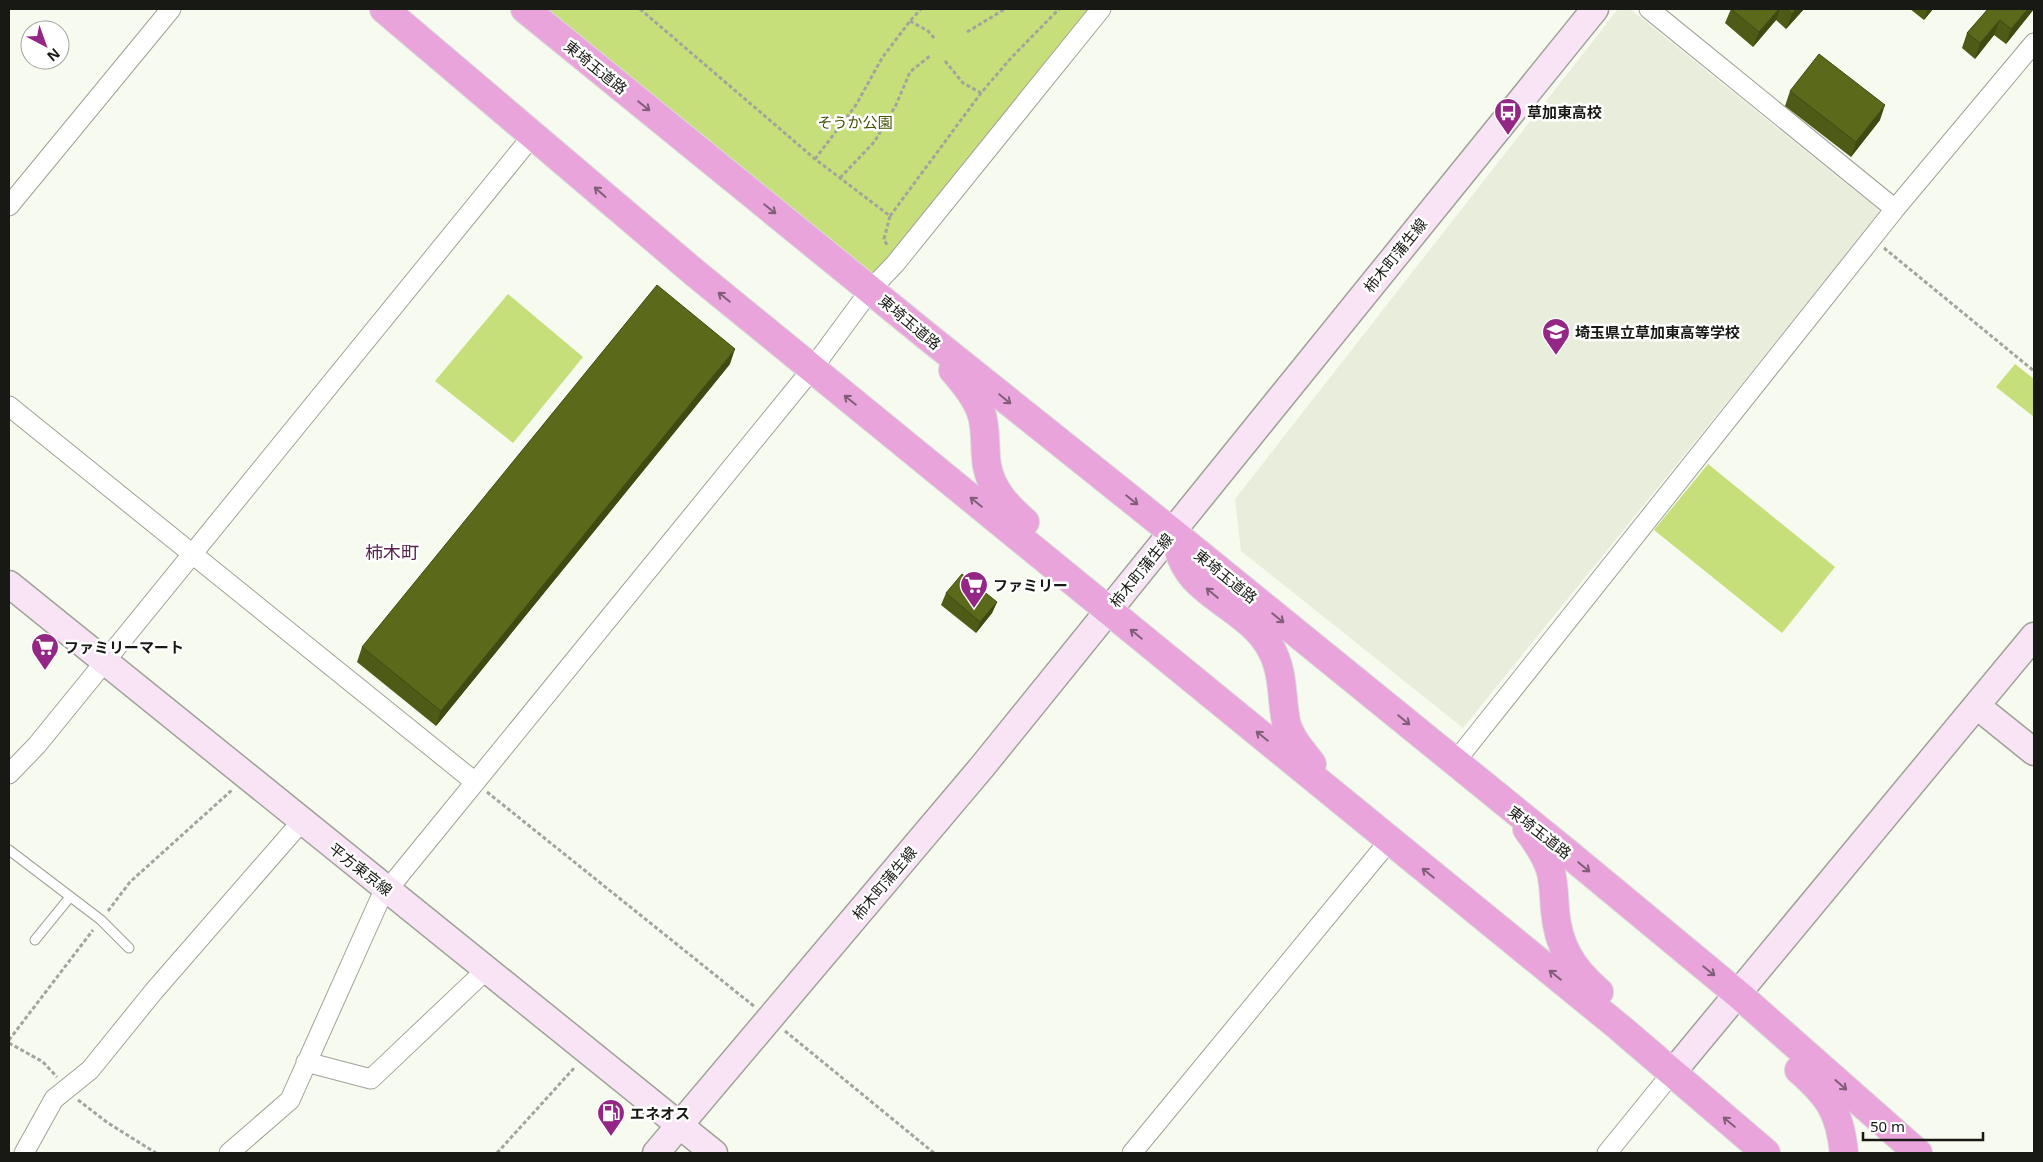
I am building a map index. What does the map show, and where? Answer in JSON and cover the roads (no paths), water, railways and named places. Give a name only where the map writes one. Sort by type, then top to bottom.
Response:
[{"type":"highway","points":[[384,9],[694,273],[1619,1027],[1766,1153]]},
{"type":"highway","name":"東埼玉道路","points":[[525,9],[928,337],[1172,532],[1739,995],[1918,1153]]},
{"type":"highway","points":[[928,337],[974,397],[981,412],[985,427],[987,466],[1000,497],[1009,508],[1080,568],[1095,585],[1108,612]]},
{"type":"highway","points":[[1172,532],[1181,560],[1194,578],[1258,631],[1270,646],[1277,662],[1282,682],[1287,723],[1293,739],[1346,803]]},
{"type":"highway","points":[[1508,806],[1528,830],[1550,870],[1558,933],[1564,951],[1578,971],[1594,988],[1643,1028],[1660,1049],[1672,1073]]},
{"type":"highway","points":[[1739,995],[1749,1018],[1762,1037],[1818,1086],[1834,1110],[1842,1130],[1844,1153]]},
{"type":"main road","name":"柿木町蒲生線","points":[[656,1153],[982,767],[1592,10]]},
{"type":"main road","name":"平方東京線","points":[[9,584],[714,1153]]},
{"type":"main road","points":[[1672,1073],[1739,995],[2034,636]]},
{"type":"main road","points":[[1977,706],[2034,752]]},
{"type":"street","points":[[9,206],[171,9]]},
{"type":"street","points":[[229,1153],[290,1100],[380,899],[387,889],[812,369],[870,289],[895,264],[1101,9]]},
{"type":"street","points":[[1648,9],[1895,209]]},
{"type":"street","points":[[1455,762],[1895,209],[2034,43]]},
{"type":"street","points":[[9,774],[37,745],[104,660],[533,135]]},
{"type":"street","points":[[9,406],[475,782]]},
{"type":"street","points":[[24,1153],[54,1099],[90,1070],[154,992],[302,821]]},
{"type":"street","points":[[1132,1153],[1389,841]]},
{"type":"street","points":[[306,1062],[371,1079],[487,969]]},
{"type":"street","points":[[1606,1153],[1672,1073]]},
{"type":"lane","points":[[9,850],[101,920],[129,948]]},
{"type":"lane","points":[[35,940],[70,897]]},
{"type":"place","name":"草加東高校","points":[[1508,136]]},
{"type":"place","name":"埼玉県立草加東高等学校","points":[[1556,356]]},
{"type":"place","name":"ファミリー","points":[[974,609]]},
{"type":"place","name":"ファミリーマート","points":[[45,671]]},
{"type":"place","name":"エネオス","points":[[611,1137]]},
{"type":"district","name":"柿木町","points":[[392,552]]},
{"type":"park label","name":"そうか公園","points":[[855,122]]}]
